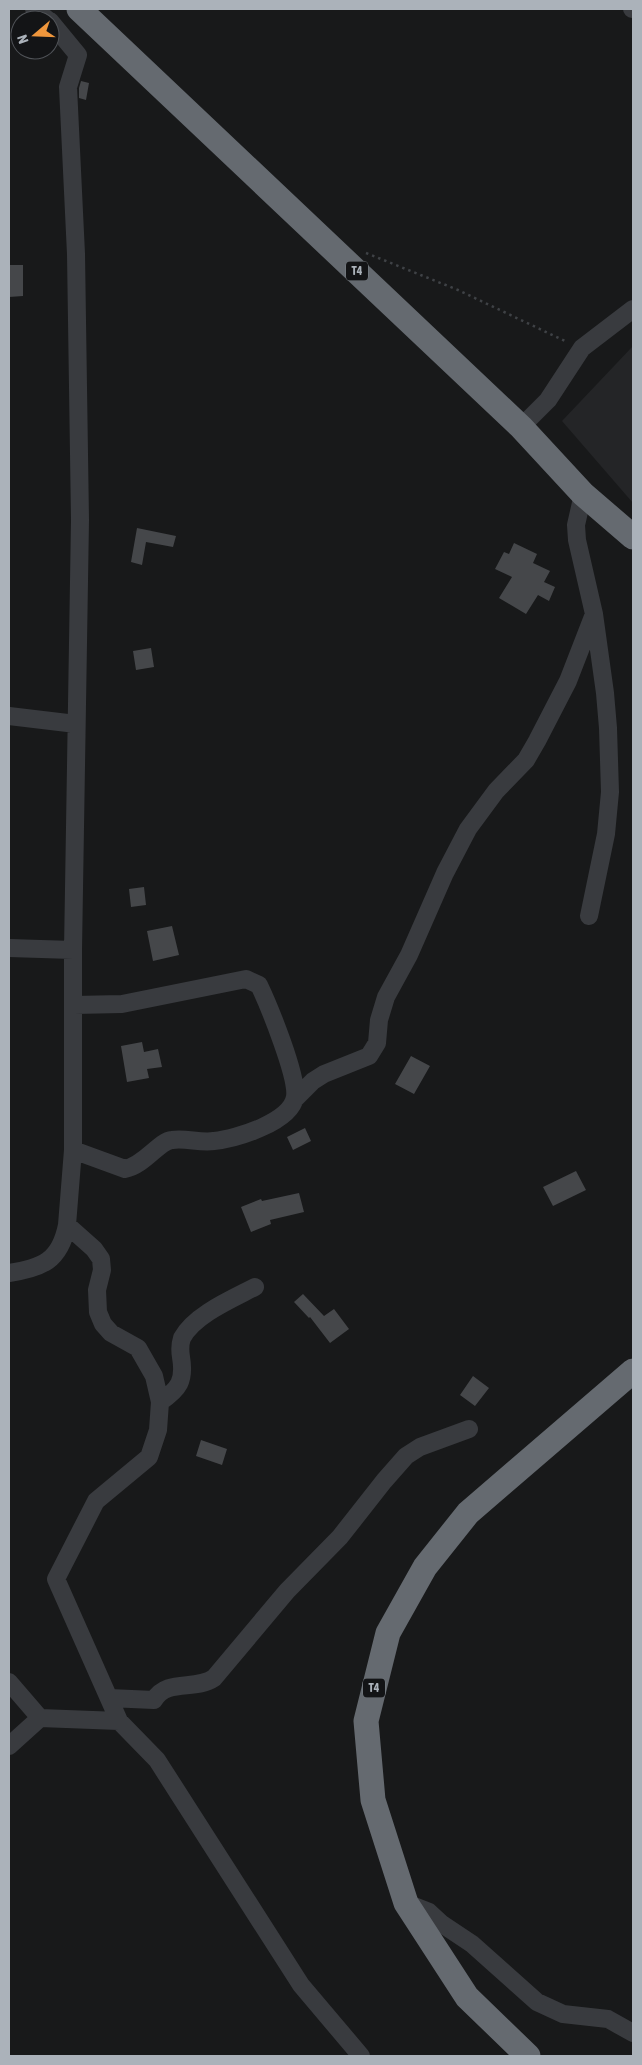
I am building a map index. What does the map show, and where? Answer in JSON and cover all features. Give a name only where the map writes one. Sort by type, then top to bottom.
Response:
[{"type":"highway","name":"T4","points":[[79,9],[521,427],[583,494],[633,537]]},
{"type":"highway","name":"T4","points":[[528,2056],[468,1996],[406,1904],[373,1800],[366,1721],[388,1632],[425,1567],[468,1513],[633,1371]]},
{"type":"street","points":[[9,1273],[39,1266],[54,1257],[66,1234],[73,1150],[73,950],[80,500],[76,254],[68,87],[78,55],[60,34]]},
{"type":"street","points":[[521,427],[548,400],[582,348],[633,308]]},
{"type":"street","points":[[583,494],[576,525],[577,540],[594,614],[608,728],[610,792],[606,834],[589,916]]},
{"type":"street","points":[[73,1150],[124,1169],[131,1168],[168,1141],[184,1139],[216,1141],[262,1127],[276,1121],[289,1109],[295,1098],[313,1081],[324,1074],[369,1056],[377,1043],[379,1020],[386,997],[409,956],[444,873],[468,829],[496,791],[526,760],[568,680],[594,614]]},
{"type":"street","points":[[9,716],[76,724]]},
{"type":"street","points":[[9,948],[73,950]]},
{"type":"street","points":[[74,1006],[122,1004],[229,982],[246,980],[253,982],[259,985],[268,1005],[295,1082],[295,1098]]},
{"type":"street","points":[[67,1225],[94,1249],[101,1259],[102,1270],[97,1290],[98,1312],[103,1324],[111,1333],[138,1348],[154,1376],[160,1402],[158,1430],[149,1457],[96,1501],[56,1579],[119,1721],[157,1760],[301,1985],[361,2056]]},
{"type":"street","points":[[160,1402],[175,1392],[179,1386],[183,1367],[181,1341],[187,1330],[210,1312],[254,1287]]},
{"type":"street","points":[[109,1698],[154,1700],[162,1690],[176,1686],[202,1684],[214,1678],[287,1591],[340,1537],[406,1456],[420,1448],[469,1429]]},
{"type":"street","points":[[9,1682],[40,1718]]},
{"type":"street","points":[[9,1746],[40,1718],[119,1721]]},
{"type":"street","points":[[406,1904],[429,1912],[442,1924],[472,1944],[536,2002],[563,2014],[608,2019],[633,2033]]},
{"type":"path","points":[[365,252],[438,282],[582,348]]},
{"type":"shaded area","points":[[633,346],[633,503],[562,421]]},
{"type":"building","points":[[81,81],[89,83],[86,100],[79,98]]},
{"type":"building","points":[[9,265],[23,265],[23,296],[9,297]]},
{"type":"building","points":[[137,528],[176,536],[173,547],[146,542],[142,565],[131,562]]},
{"type":"building","points":[[514,543],[537,554],[533,563],[550,571],[544,582],[555,587],[549,601],[538,595],[526,614],[499,598],[512,577],[495,569],[504,552],[509,554]]},
{"type":"building","points":[[151,648],[154,667],[136,670],[133,651]]},
{"type":"building","points":[[144,887],[146,905],[131,907],[129,889]]},
{"type":"building","points":[[172,926],[179,955],[153,961],[147,931]]},
{"type":"building","points":[[142,1042],[144,1052],[158,1049],[162,1067],[147,1069],[149,1078],[127,1082],[121,1046]]},
{"type":"building","points":[[411,1056],[430,1066],[414,1094],[395,1084]]},
{"type":"building","points":[[305,1128],[311,1141],[293,1150],[287,1137]]},
{"type":"building","points":[[576,1171],[586,1190],[553,1206],[543,1187]]},
{"type":"building","points":[[299,1193],[304,1212],[270,1220],[271,1224],[251,1232],[241,1207],[261,1199],[262,1201]]},
{"type":"building","points":[[303,1294],[324,1316],[334,1309],[349,1329],[330,1343],[310,1317],[294,1302]]},
{"type":"building","points":[[473,1376],[489,1388],[475,1406],[460,1395]]},
{"type":"building","points":[[201,1440],[227,1449],[222,1465],[196,1456]]}]
